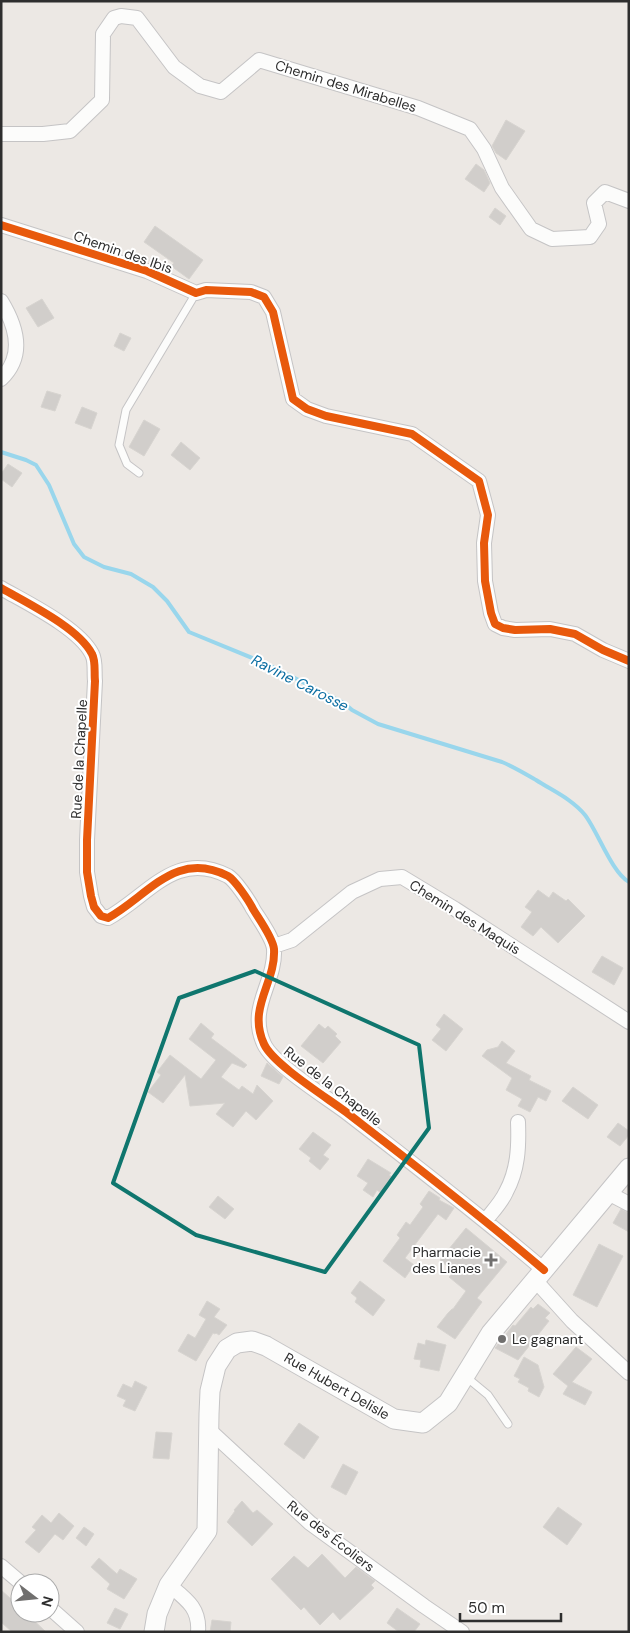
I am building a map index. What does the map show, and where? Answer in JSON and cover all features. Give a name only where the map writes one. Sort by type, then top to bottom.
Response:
[{"type":"main road","name":"Rue Hubert Delisle","points":[[154,1632],[157,1614],[169,1585],[207,1531],[210,1391],[216,1366],[227,1349],[237,1343],[252,1342],[266,1346],[394,1419],[423,1423],[448,1403],[491,1333],[629,1168]]},
{"type":"street","name":"Chemin des Mirabelles","points":[[1,134],[43,134],[70,131],[102,100],[103,34],[114,18],[121,16],[137,18],[174,67],[200,86],[221,92],[259,60],[418,108],[470,129],[484,149],[502,188],[531,229],[552,239],[590,237],[599,224],[594,203],[605,192],[629,201]]},
{"type":"street","name":"Chemin des Ibis","points":[[1,225],[147,271],[196,293]]},
{"type":"street","points":[[196,293],[206,290],[251,292],[264,297],[273,312],[293,398],[307,409],[336,418],[412,434],[479,481],[488,515],[484,543],[485,581],[491,614],[495,624],[503,628],[515,630],[550,629],[575,634],[603,650],[629,661]]},
{"type":"street","points":[[1,301],[10,316],[17,343],[11,369],[1,379]]},
{"type":"street","name":"Rue de la Chapelle","points":[[1,588],[46,614],[82,639],[93,656],[95,681],[87,840],[88,872],[94,907],[102,916],[108,918],[122,911],[134,899],[162,878],[189,868],[210,868],[230,877],[251,905],[274,946],[274,962],[262,997],[258,1022],[265,1046],[284,1066],[344,1110],[485,1221],[540,1275],[572,1321],[629,1373]]},
{"type":"street","name":"Chemin des Maquis","points":[[274,946],[292,940],[352,892],[380,879],[402,877],[455,909],[629,1022]]},
{"type":"street","points":[[485,1221],[506,1194],[514,1173],[519,1151],[518,1122]]},
{"type":"street","points":[[608,1192],[629,1204]]},
{"type":"street","name":"Rue des Écoliers","points":[[208,1429],[310,1523],[462,1632]]},
{"type":"street","points":[[169,1585],[194,1607],[199,1622],[198,1632]]},
{"type":"street","points":[[60,1617],[77,1632]]},
{"type":"lane","points":[[139,473],[126,464],[119,445],[126,410],[196,293]]},
{"type":"lane","points":[[465,1376],[488,1395],[508,1424]]},
{"type":"highlighted area","points":[[255,971],[419,1045],[429,1128],[325,1272],[196,1235],[113,1183],[179,998]]},
{"type":"building","points":[[506,120],[525,131],[506,160],[496,153],[492,146]]},
{"type":"building","points":[[476,164],[484,170],[490,183],[484,192],[465,179]]},
{"type":"building","points":[[495,208],[506,216],[500,225],[489,217]]},
{"type":"building","points":[[155,226],[203,260],[189,279],[171,266],[174,263],[144,242]]},
{"type":"building","points":[[42,299],[54,318],[38,327],[26,308]]},
{"type":"building","points":[[120,333],[131,338],[124,351],[114,346]]},
{"type":"building","points":[[47,391],[61,395],[55,411],[41,407]]},
{"type":"building","points":[[82,407],[97,413],[91,429],[75,423]]},
{"type":"building","points":[[144,420],[160,429],[144,456],[129,447]]},
{"type":"building","points":[[181,442],[200,458],[190,470],[171,455]]},
{"type":"building","points":[[8,464],[22,473],[12,487],[1,479],[1,474]]},
{"type":"building","points":[[538,890],[549,898],[553,892],[566,901],[568,899],[585,916],[558,943],[541,927],[533,936],[521,927],[532,912],[525,907]]},
{"type":"building","points":[[602,956],[623,968],[614,985],[592,972]]},
{"type":"building","points":[[444,1014],[463,1029],[446,1051],[432,1040],[441,1029],[436,1025]]},
{"type":"building","points":[[201,1023],[214,1034],[211,1038],[247,1065],[244,1068],[232,1063],[221,1077],[239,1090],[242,1086],[253,1094],[257,1085],[273,1101],[256,1120],[246,1111],[233,1127],[216,1114],[225,1103],[190,1106],[185,1075],[163,1103],[148,1092],[161,1075],[157,1072],[170,1055],[201,1079],[216,1060],[189,1039]]},
{"type":"building","points":[[319,1024],[325,1029],[328,1026],[337,1034],[335,1036],[341,1042],[323,1063],[301,1046]]},
{"type":"building","points":[[502,1041],[515,1051],[506,1063],[531,1076],[529,1080],[551,1091],[546,1101],[538,1097],[530,1112],[518,1106],[522,1099],[506,1090],[512,1078],[482,1056],[487,1050],[498,1047]]},
{"type":"building","points":[[267,1063],[283,1077],[279,1084],[261,1076]]},
{"type":"building","points":[[573,1087],[598,1105],[588,1119],[562,1101]]},
{"type":"building","points":[[618,1123],[629,1131],[629,1135],[620,1146],[607,1137]]},
{"type":"building","points":[[313,1132],[331,1145],[323,1155],[329,1159],[320,1170],[309,1161],[311,1158],[299,1149]]},
{"type":"building","points":[[368,1159],[391,1173],[389,1175],[392,1177],[381,1193],[377,1190],[373,1197],[363,1190],[368,1183],[357,1176]]},
{"type":"building","points":[[429,1191],[440,1198],[439,1200],[454,1208],[446,1220],[438,1214],[405,1258],[414,1265],[405,1278],[383,1261],[400,1238],[397,1235],[406,1222],[410,1225],[423,1207],[420,1204]]},
{"type":"building","points":[[218,1196],[234,1209],[225,1219],[209,1207]]},
{"type":"building","points":[[621,1209],[629,1213],[629,1232],[613,1223]]},
{"type":"building","points":[[466,1228],[507,1262],[477,1298],[482,1302],[455,1339],[437,1327],[466,1291],[449,1277],[454,1272],[440,1260]]},
{"type":"building","points":[[599,1244],[623,1256],[597,1307],[573,1295]]},
{"type":"building","points":[[360,1281],[385,1300],[373,1316],[355,1302],[357,1298],[351,1293]]},
{"type":"building","points":[[207,1301],[220,1309],[214,1317],[227,1325],[219,1335],[213,1333],[196,1361],[178,1351],[188,1334],[195,1338],[206,1319],[199,1315]]},
{"type":"building","points":[[538,1304],[550,1313],[545,1318],[549,1321],[518,1360],[495,1348],[513,1325],[515,1326],[531,1307],[533,1309]]},
{"type":"building","points":[[426,1340],[446,1345],[439,1371],[420,1367],[421,1360],[414,1359],[418,1343],[425,1345]]},
{"type":"building","points":[[576,1347],[592,1359],[572,1382],[592,1392],[585,1405],[563,1394],[568,1386],[553,1374]]},
{"type":"building","points":[[524,1357],[538,1365],[544,1387],[539,1397],[528,1391],[529,1388],[518,1382],[520,1379],[514,1376]]},
{"type":"building","points":[[135,1381],[147,1387],[135,1411],[123,1406],[126,1400],[117,1396],[123,1384],[132,1388]]},
{"type":"building","points":[[299,1423],[319,1437],[304,1459],[284,1444]]},
{"type":"building","points":[[156,1432],[172,1433],[169,1459],[153,1458]]},
{"type":"building","points":[[343,1464],[358,1472],[346,1495],[331,1487]]},
{"type":"building","points":[[242,1501],[253,1513],[257,1510],[273,1524],[252,1546],[227,1522]]},
{"type":"building","points":[[558,1507],[582,1524],[567,1545],[543,1527]]},
{"type":"building","points":[[59,1513],[74,1526],[63,1540],[55,1534],[39,1553],[25,1542],[36,1530],[32,1527],[42,1515],[51,1523]]},
{"type":"building","points":[[84,1527],[94,1534],[86,1546],[76,1538]]},
{"type":"building","points":[[322,1554],[345,1578],[356,1567],[375,1581],[371,1585],[374,1588],[340,1620],[333,1612],[320,1625],[304,1607],[301,1610],[271,1579],[294,1556],[308,1568]]},
{"type":"building","points":[[99,1558],[117,1574],[120,1569],[137,1579],[124,1599],[107,1589],[110,1584],[91,1567]]},
{"type":"building","points":[[1,1590],[10,1598],[10,1623],[37,1623],[46,1632],[12,1632],[1,1622]]},
{"type":"building","points":[[115,1608],[128,1614],[120,1629],[107,1623]]},
{"type":"building","points":[[397,1608],[420,1624],[414,1632],[399,1632],[387,1623]]},
{"type":"building","points":[[212,1620],[231,1622],[230,1632],[210,1632]]},
{"type":"waterway","name":"Ravine Carosse","points":[[1,452],[36,465],[49,485],[74,544],[84,557],[104,567],[131,574],[153,587],[167,601],[189,632],[267,664],[344,703],[352,710],[378,724],[502,762],[523,773],[580,809],[590,822],[617,870],[629,882]]},
{"type":"cycle path","points":[[1,225],[147,271],[196,293],[206,290],[251,292],[264,297],[273,312],[293,399],[307,409],[326,416],[412,434],[479,481],[488,515],[484,543],[485,581],[495,624],[503,628],[515,630],[550,629],[575,634],[603,650],[629,661]]},
{"type":"cycle path","points":[[1,588],[64,626],[85,644],[93,657],[95,681],[87,872],[94,907],[101,916],[108,918],[150,888],[178,872],[193,868],[210,869],[231,878],[265,929],[274,949],[271,973],[263,995],[259,1018],[260,1031],[269,1052],[289,1070],[421,1170],[544,1270]]},
{"type":"place","name":"Pharmacie des Lianes","points":[[491,1260]]},
{"type":"place","name":"Le gagnant","points":[[502,1339]]}]
